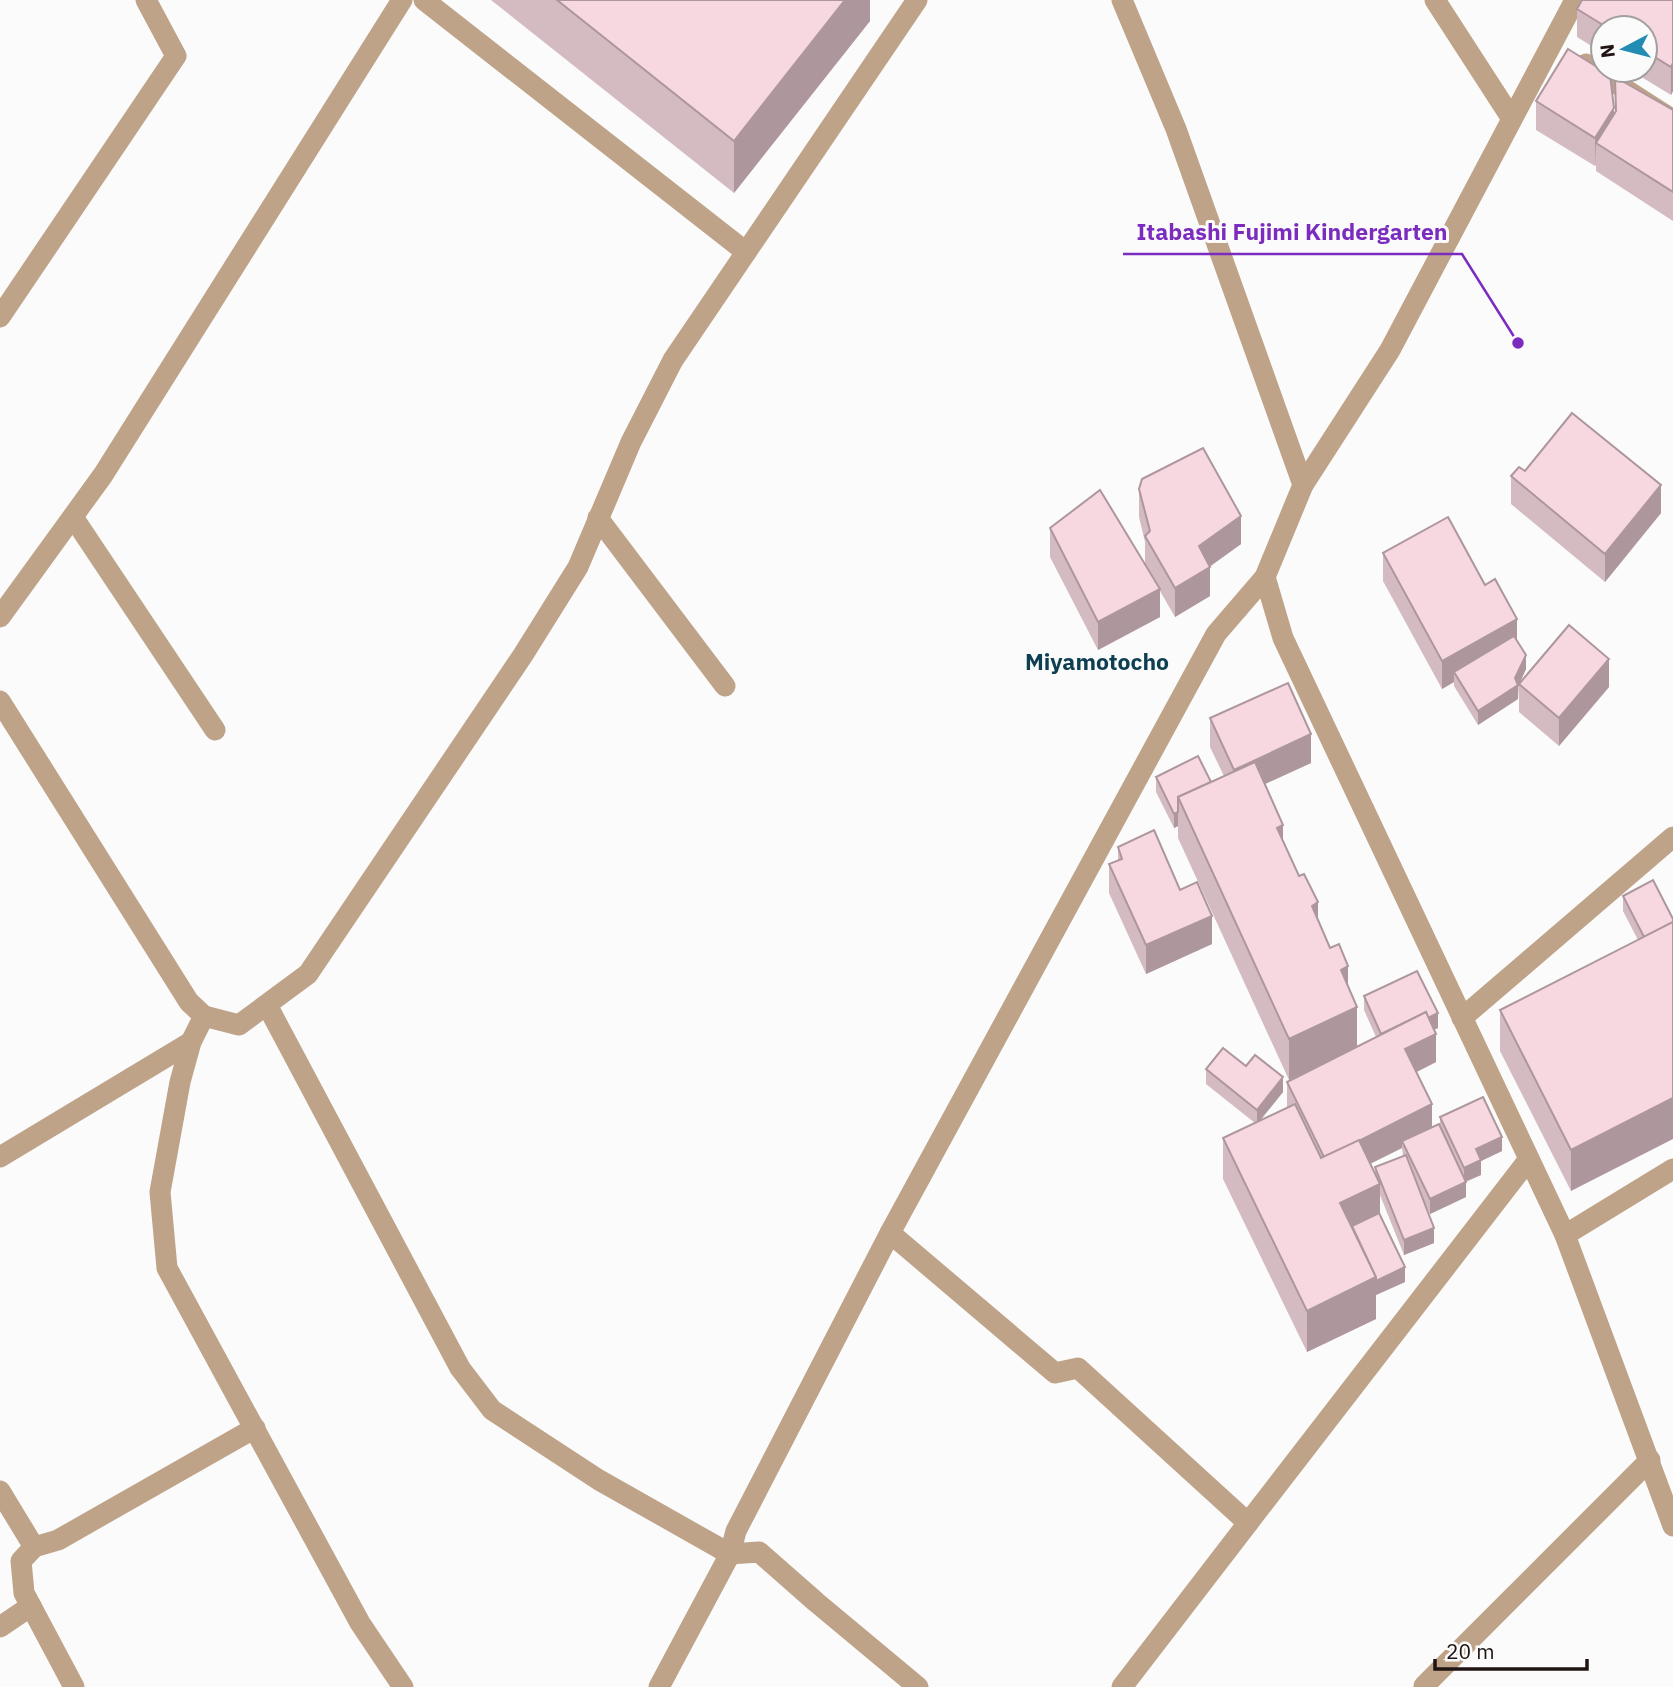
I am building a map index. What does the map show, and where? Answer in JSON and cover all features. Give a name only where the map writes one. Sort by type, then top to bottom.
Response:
[{"type":"street","points":[[0,317],[176,56],[145,0]]},
{"type":"street","points":[[0,617],[103,475],[402,0]]},
{"type":"street","points":[[424,0],[746,252]]},
{"type":"street","points":[[0,701],[189,1002],[204,1016],[239,1025],[308,974],[523,655],[578,567],[631,442],[673,360],[917,0]]},
{"type":"street","points":[[1122,0],[1176,129],[1303,485]]},
{"type":"street","points":[[1435,0],[1512,118]]},
{"type":"street","points":[[659,1687],[730,1555],[736,1531],[890,1233],[1216,634],[1265,577],[1303,485],[1390,350],[1575,0]]},
{"type":"street","points":[[1553,43],[1673,120]]},
{"type":"street","points":[[73,517],[215,730]]},
{"type":"street","points":[[598,518],[725,686]]},
{"type":"street","points":[[1265,577],[1283,638],[1565,1235],[1672,1519]]},
{"type":"street","points":[[1462,1018],[1673,837]]},
{"type":"street","points":[[267,1005],[460,1368],[492,1410],[599,1480],[730,1555],[759,1552],[918,1687]]},
{"type":"street","points":[[204,1016],[191,1042],[180,1082],[160,1192],[167,1268],[360,1623],[403,1687]]},
{"type":"street","points":[[0,1157],[191,1042]]},
{"type":"street","points":[[1122,1687],[1529,1159]]},
{"type":"street","points":[[1565,1235],[1673,1169]]},
{"type":"street","points":[[890,1233],[1055,1373],[1078,1368],[1248,1523]]},
{"type":"street","points":[[74,1687],[24,1592],[21,1561],[34,1547],[58,1540],[255,1428]]},
{"type":"street","points":[[1424,1686],[1650,1460]]},
{"type":"street","points":[[0,1491],[34,1547]]},
{"type":"street","points":[[0,1627],[31,1606]]},
{"type":"building","points":[[557,0],[845,0],[734,141]]},
{"type":"building","points":[[1582,0],[1673,0],[1671,67],[1659,60],[1659,14],[1589,14],[1589,16],[1577,9]]},
{"type":"building","points":[[1568,49],[1589,62],[1589,84],[1611,84],[1614,108],[1595,138],[1536,101]]},
{"type":"building","points":[[1615,84],[1627,84],[1673,110],[1673,192],[1596,143],[1616,111]]},
{"type":"building","points":[[1572,413],[1661,485],[1605,554],[1511,476],[1519,467],[1525,471]]},
{"type":"building","points":[[1203,448],[1241,516],[1199,546],[1210,567],[1175,588],[1145,536],[1150,531],[1139,489],[1142,479]]},
{"type":"building","points":[[1100,490],[1160,589],[1098,622],[1050,528]]},
{"type":"building","points":[[1448,517],[1485,585],[1495,579],[1517,619],[1442,661],[1383,553]]},
{"type":"building","points":[[1569,625],[1609,659],[1559,718],[1519,684]]},
{"type":"building","points":[[1514,636],[1526,655],[1515,678],[1518,685],[1478,711],[1454,672]]},
{"type":"building","points":[[1288,683],[1311,734],[1234,770],[1210,718]]},
{"type":"building","points":[[1198,756],[1211,782],[1178,797],[1178,812],[1174,814],[1156,777]]},
{"type":"building","points":[[1255,762],[1283,825],[1277,828],[1299,876],[1304,874],[1318,902],[1312,906],[1330,948],[1339,944],[1348,966],[1341,970],[1357,1007],[1289,1039],[1178,797]]},
{"type":"building","points":[[1154,830],[1180,890],[1197,882],[1212,916],[1146,945],[1109,864],[1122,859],[1118,847]]},
{"type":"building","points":[[1653,880],[1673,922],[1644,937],[1623,896]]},
{"type":"building","points":[[1673,922],[1673,1098],[1571,1150],[1500,1010]]},
{"type":"building","points":[[1417,971],[1438,1013],[1428,1018],[1426,1012],[1381,1034],[1364,996]]},
{"type":"building","points":[[1426,1012],[1436,1034],[1405,1049],[1432,1104],[1324,1157],[1287,1082]]},
{"type":"building","points":[[1223,1048],[1246,1066],[1255,1055],[1283,1077],[1257,1110],[1206,1069]]},
{"type":"building","points":[[1483,1097],[1502,1137],[1476,1149],[1481,1160],[1464,1168],[1440,1117]]},
{"type":"building","points":[[1295,1104],[1321,1158],[1359,1140],[1380,1184],[1340,1203],[1376,1277],[1307,1311],[1223,1138]]},
{"type":"building","points":[[1439,1124],[1466,1182],[1430,1199],[1402,1141]]},
{"type":"building","points":[[1406,1155],[1434,1228],[1404,1240],[1375,1167]]},
{"type":"building","points":[[1379,1213],[1405,1267],[1376,1281],[1352,1226]]},
{"type":"place","name":"Itabashi Fujimi Kindergarten","points":[[1518,343]]},
{"type":"district","name":"Miyamotocho","points":[[1097,661]]}]
